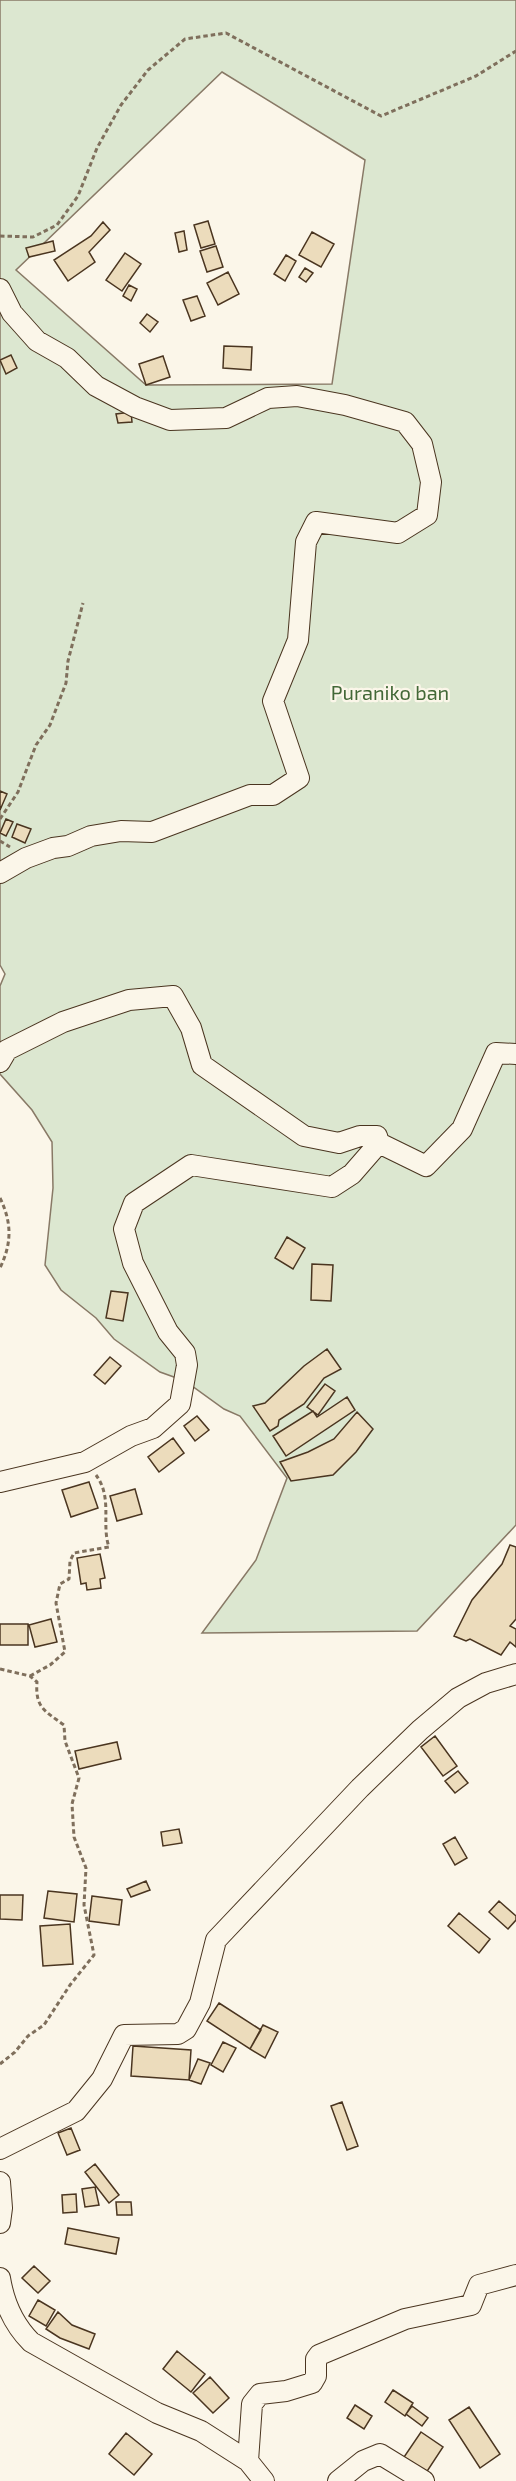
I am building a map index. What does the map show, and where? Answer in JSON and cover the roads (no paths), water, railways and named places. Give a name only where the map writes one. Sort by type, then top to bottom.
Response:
[{"type":"street","points":[[0,289],[12,313],[37,341],[67,358],[96,386],[135,406],[170,420],[197,420],[226,418],[268,398],[297,396],[345,405],[405,422],[422,444],[431,482],[427,515],[398,533],[316,522],[306,542],[298,640],[273,701],[299,778],[273,795],[250,795],[152,832],[121,831],[91,836],[26,858],[0,873]]},
{"type":"street","points":[[0,1062],[7,1050],[63,1022],[129,1000],[173,996],[190,1028],[202,1065],[304,1136],[339,1143],[360,1136],[377,1136],[379,1143],[426,1166],[462,1129],[496,1053],[516,1054]]},
{"type":"street","points":[[0,1482],[85,1462],[131,1436],[153,1428],[180,1404],[187,1365],[185,1353],[168,1332],[133,1263],[124,1229],[134,1203],[191,1165],[332,1187],[352,1174],[379,1143]]},
{"type":"street","points":[[0,2149],[76,2111],[102,2079],[124,2035],[178,2034],[186,2029],[200,2003],[216,1940],[360,1788],[420,1730],[458,1698],[486,1683],[516,1674]]},
{"type":"street","points":[[0,2182],[2,2208],[0,2223]]},
{"type":"street","points":[[248,2461],[252,2404],[260,2394],[286,2391],[312,2383],[316,2376],[316,2359],[320,2355],[405,2319],[471,2305],[479,2285],[516,2276]]},
{"type":"street","points":[[0,2278],[10,2313],[18,2329],[31,2342],[157,2413],[201,2431],[248,2461],[264,2481]]},
{"type":"street","points":[[338,2481],[363,2461],[380,2454],[424,2481]]},
{"type":"park label","name":"Puraniko ban","points":[[390,692]]}]
